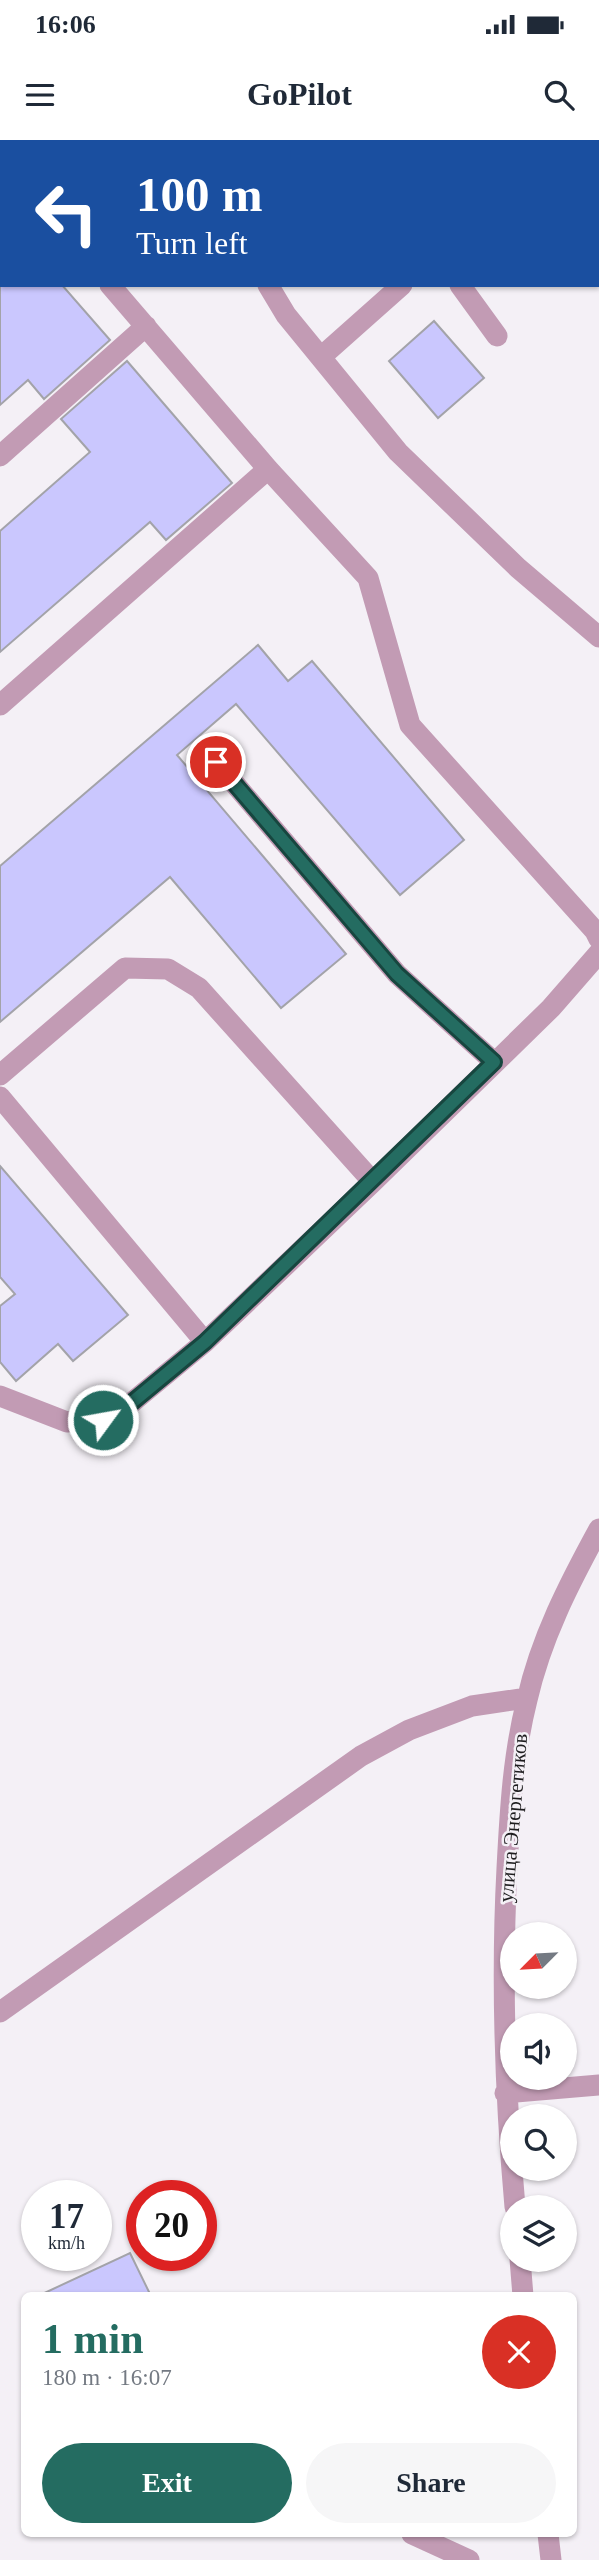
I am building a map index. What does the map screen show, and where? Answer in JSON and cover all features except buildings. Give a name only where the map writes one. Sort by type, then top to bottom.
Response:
[{"type":"street","points":[[112,287],[268,469],[368,578],[410,725],[595,931],[599,939]]},
{"type":"street","points":[[269,287],[286,315],[398,452],[518,568],[599,636]]},
{"type":"street","points":[[321,357],[400,287]]},
{"type":"street","points":[[461,287],[497,336]]},
{"type":"street","points":[[0,456],[146,326]]},
{"type":"street","points":[[0,705],[268,469]]},
{"type":"street","points":[[216,762],[397,974],[494,1062]]},
{"type":"street","points":[[0,1396],[67,1422],[103,1420],[124,1409],[205,1342],[373,1182],[551,1008],[599,953]]},
{"type":"street","points":[[0,1075],[125,968],[168,969],[199,988],[373,1182]]},
{"type":"street","points":[[0,1097],[205,1342]]},
{"type":"street","name":"улица Энергетиков","points":[[514,2195],[505,2092],[504,1930],[514,1758],[527,1698],[543,1646],[566,1590],[599,1530]]},
{"type":"street","points":[[0,2012],[360,1756],[409,1730],[472,1706],[527,1698]]},
{"type":"street","points":[[505,2092],[599,2085]]},
{"type":"street","points":[[521,2272],[523,2292]]},
{"type":"street","points":[[419,2537],[469,2560]]},
{"type":"street","points":[[548,2537],[551,2560]]},
{"type":"route","points":[[103,1420],[124,1409],[205,1342],[494,1062],[397,974],[216,762]]}]
